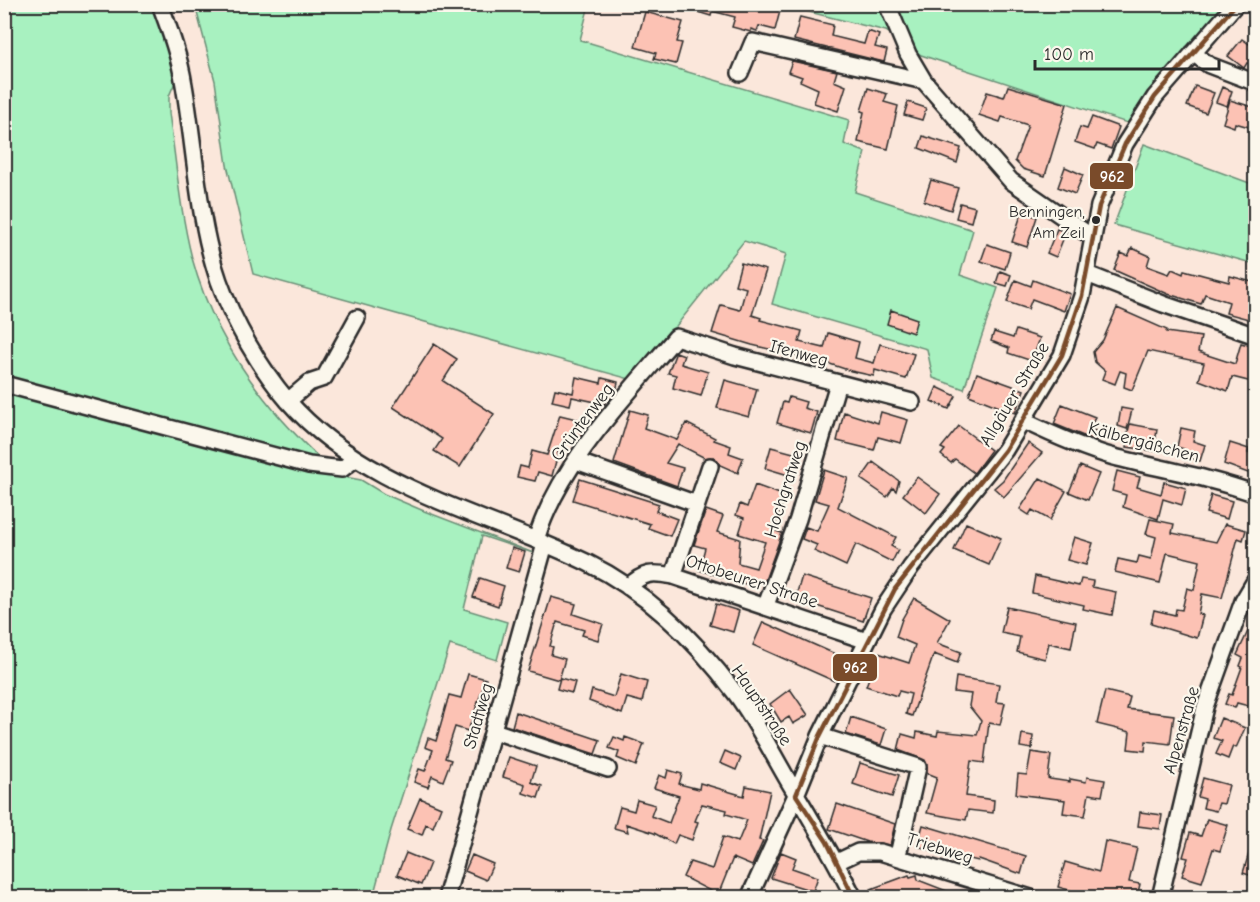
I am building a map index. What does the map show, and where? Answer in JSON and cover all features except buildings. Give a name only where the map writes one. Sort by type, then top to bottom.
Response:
[{"type":"street","name":"Hauptstraße","points":[[160,4],[184,82],[203,213],[218,280],[242,333],[288,401],[332,442],[355,459],[429,497],[591,564],[628,587],[685,633],[737,695],[837,862],[854,897]]},
{"type":"street","points":[[887,4],[908,54],[924,81],[1011,181],[1092,237]]},
{"type":"street","name":"Allgäuer Straße","points":[[749,897],[796,795],[820,736],[867,640],[911,567],[983,479],[1024,421],[1052,375],[1070,336],[1087,274],[1092,237],[1104,189],[1125,144],[1155,97],[1236,4]]},
{"type":"street","points":[[740,73],[753,42],[924,81]]},
{"type":"street","points":[[1193,53],[1209,65],[1256,83]]},
{"type":"street","points":[[1087,274],[1256,336]]},
{"type":"street","points":[[288,401],[309,383],[324,378],[357,318]]},
{"type":"street","name":"Ifenweg","points":[[676,337],[735,356],[912,402]]},
{"type":"street","name":"Grüntenweg","points":[[540,542],[544,512],[576,462],[619,404],[676,337]]},
{"type":"street","name":"Hochgratweg","points":[[766,605],[798,519],[838,383]]},
{"type":"street","points":[[4,384],[309,465],[342,470],[355,459]]},
{"type":"street","name":"Kälbergäßchen","points":[[1024,421],[1068,442],[1112,456],[1219,481],[1256,494]]},
{"type":"street","points":[[576,462],[698,504]]},
{"type":"street","points":[[673,576],[710,466]]},
{"type":"street","name":"Stadtweg","points":[[446,897],[494,730],[540,542]]},
{"type":"street","name":"Ottobeurer Straße","points":[[628,587],[641,575],[651,572],[673,576],[867,640]]},
{"type":"street","name":"Alpenstraße","points":[[1160,897],[1205,707],[1243,601],[1256,579]]},
{"type":"street","points":[[494,730],[608,769]]},
{"type":"street","points":[[820,736],[918,767],[898,855]]},
{"type":"street","name":"Triebweg","points":[[837,862],[858,852],[898,855],[1031,897]]},
{"type":"green space","points":[[4,5],[154,5],[176,80],[169,96],[169,113],[184,222],[201,288],[227,344],[261,395],[281,419],[325,463],[5,380]]},
{"type":"green space","points":[[195,5],[589,5],[580,40],[849,120],[844,144],[865,152],[855,192],[973,230],[960,275],[998,288],[964,389],[933,378],[927,349],[772,304],[786,254],[744,241],[633,380],[253,274],[227,165],[215,81]]},
{"type":"green space","points":[[781,5],[880,5],[894,36],[886,31]]},
{"type":"green space","points":[[893,5],[1228,5],[1130,124],[921,55],[913,49]]},
{"type":"green space","points":[[1144,144],[1255,185],[1255,264],[1114,225]]},
{"type":"green space","points":[[5,387],[334,475],[361,480],[384,494],[424,511],[536,554],[482,536],[464,609],[507,622],[497,660],[450,645],[391,830],[373,897],[5,898]]},
{"type":"transit line","name":"962","points":[[854,898],[827,842],[796,795],[820,736],[895,589],[1005,450],[1062,355],[1082,296],[1099,206],[1125,144],[1155,97],[1236,4]]},
{"type":"place","name":"Benningen, Am Zeil","points":[[1096,220]]}]
